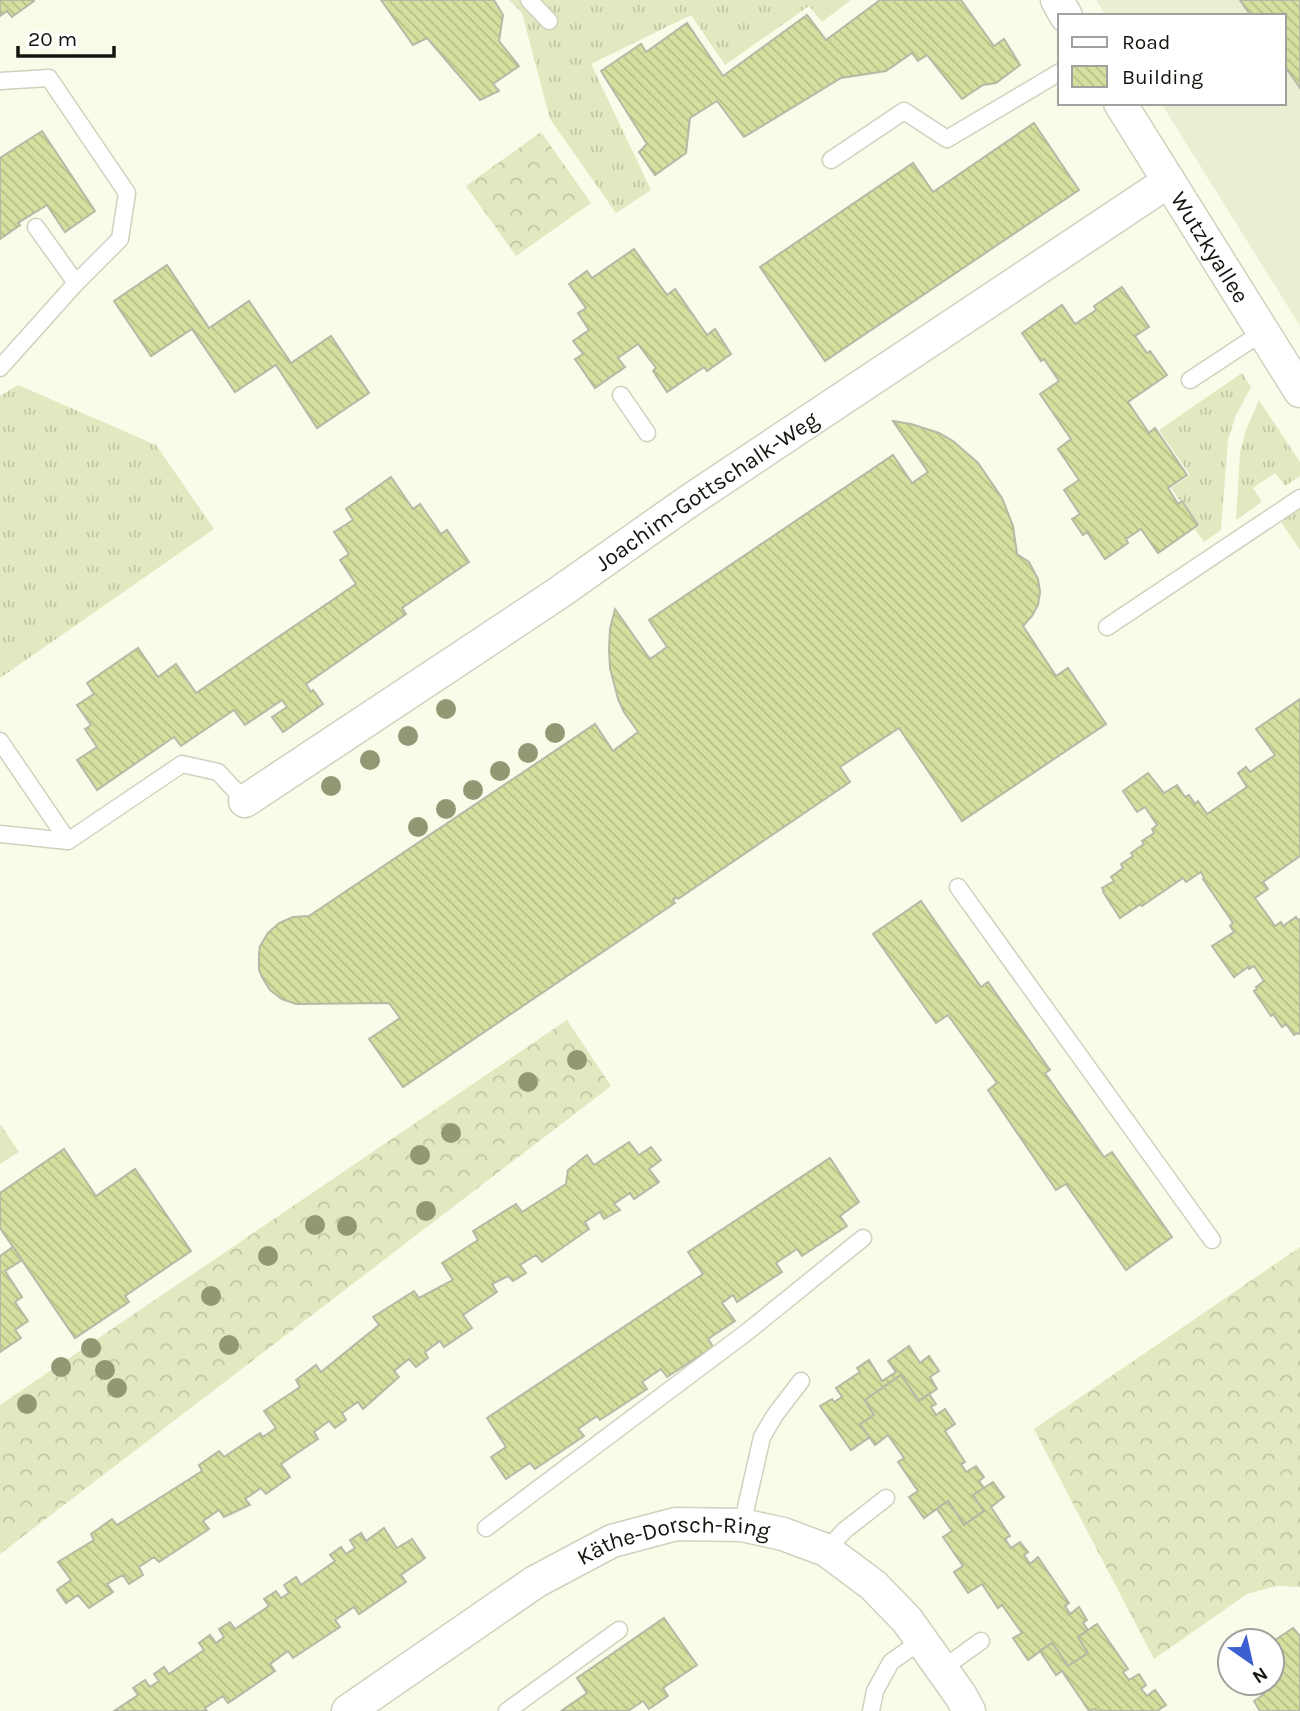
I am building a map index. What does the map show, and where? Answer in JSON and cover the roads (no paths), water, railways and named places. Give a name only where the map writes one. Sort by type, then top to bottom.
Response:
[{"type":"street","name":"Wutzkyallee","points":[[1121,105],[1300,391]]},
{"type":"street","name":"Joachim-Gottschalk-Weg","points":[[245,801],[1169,181]]},
{"type":"street","name":"Käthe-Dorsch-Ring","points":[[348,1711],[535,1582],[612,1541],[676,1524],[742,1525],[783,1534],[826,1550],[873,1585],[907,1620],[969,1711]]},
{"type":"lane","points":[[529,0],[549,21]]},
{"type":"lane","points":[[831,160],[904,111],[947,139],[1058,73]]},
{"type":"lane","points":[[0,81],[49,78],[127,193],[120,239],[76,283],[0,368]]},
{"type":"lane","points":[[36,227],[76,283]]},
{"type":"lane","points":[[1190,380],[1264,332]]},
{"type":"lane","points":[[621,395],[647,433]]},
{"type":"lane","points":[[1107,627],[1300,498]]},
{"type":"lane","points":[[0,741],[68,841]]},
{"type":"lane","points":[[0,834],[68,841],[182,764],[218,772],[245,801]]},
{"type":"lane","points":[[958,887],[1212,1240]]},
{"type":"lane","points":[[486,1528],[747,1332],[863,1238]]},
{"type":"lane","points":[[742,1525],[762,1437],[801,1381]]},
{"type":"lane","points":[[826,1550],[886,1498]]},
{"type":"lane","points":[[507,1711],[619,1630]]},
{"type":"lane","points":[[871,1711],[875,1691],[891,1662],[922,1640]]},
{"type":"lane","points":[[942,1669],[981,1641]]}]
